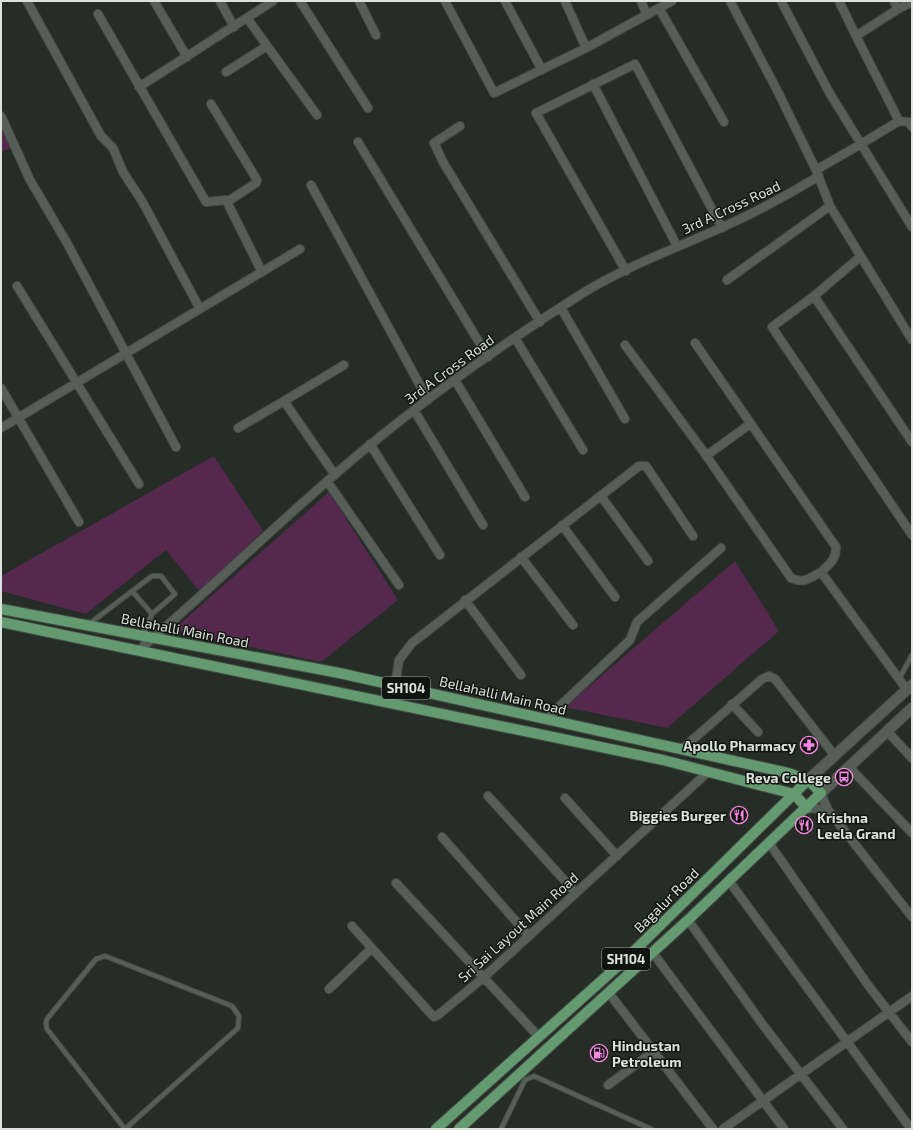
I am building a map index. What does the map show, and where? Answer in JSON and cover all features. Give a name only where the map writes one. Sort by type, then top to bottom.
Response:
[{"type":"main road","name":"Bellahalli Main Road","points":[[1,609],[339,673],[788,773],[808,780]]},
{"type":"main road","name":"Bellahalli Main Road","points":[[1,622],[663,760],[794,794]]},
{"type":"main road","name":"Bagalur Road","points":[[436,1129],[628,957],[808,780],[910,688]]},
{"type":"main road","name":"Bagalur Road","points":[[459,1129],[770,844],[821,793],[912,708]]},
{"type":"main road","name":"SH104","points":[[808,780],[821,793]]},
{"type":"main road","points":[[794,794],[807,808]]},
{"type":"street","points":[[27,1],[101,136],[113,148],[123,172],[142,201],[200,309]]},
{"type":"street","points":[[154,1],[187,57]]},
{"type":"street","points":[[220,1],[234,27]]},
{"type":"street","points":[[139,87],[273,1]]},
{"type":"street","points":[[300,1],[368,108]]},
{"type":"street","points":[[359,1],[376,35]]},
{"type":"street","points":[[445,1],[494,93],[586,48],[672,1]]},
{"type":"street","points":[[505,1],[542,70]]},
{"type":"street","points":[[565,1],[586,48]]},
{"type":"street","points":[[641,1],[647,15]]},
{"type":"street","points":[[730,1],[778,90],[818,173],[830,206],[912,340]]},
{"type":"street","points":[[781,1],[829,92],[912,227]]},
{"type":"street","points":[[839,1],[899,121],[911,123]]},
{"type":"street","points":[[894,1],[898,9]]},
{"type":"street","points":[[856,36],[898,9],[912,2]]},
{"type":"street","points":[[659,8],[724,122]]},
{"type":"street","points":[[98,14],[206,202],[226,200],[262,272]]},
{"type":"street","points":[[247,18],[317,115]]},
{"type":"street","points":[[226,72],[267,46]]},
{"type":"street","points":[[626,271],[536,114],[635,64],[722,228]]},
{"type":"street","points":[[593,84],[677,246]]},
{"type":"street","points":[[211,104],[257,180],[256,183],[227,202]]},
{"type":"street","points":[[1,116],[30,180],[67,243],[176,447]]},
{"type":"street","name":"3rd A Cross Road","points":[[139,650],[370,444],[414,410],[488,357],[584,292],[677,246],[722,228],[778,201],[861,144],[899,121]]},
{"type":"street","points":[[460,126],[434,142],[443,162],[540,322]]},
{"type":"street","points":[[358,142],[488,357]]},
{"type":"street","points":[[311,185],[428,400]]},
{"type":"street","points":[[727,280],[830,206]]},
{"type":"street","points":[[1,428],[127,354],[300,249]]},
{"type":"street","points":[[860,257],[814,296],[772,327],[912,535]]},
{"type":"street","points":[[17,286],[139,484]]},
{"type":"street","points":[[814,296],[912,442]]},
{"type":"street","points":[[561,308],[625,419]]},
{"type":"street","points":[[516,338],[583,450]]},
{"type":"street","points":[[625,345],[706,456],[791,578],[797,581],[806,580],[821,572],[832,562],[836,555],[836,547],[695,343]]},
{"type":"street","points":[[238,428],[344,365]]},
{"type":"street","points":[[455,380],[525,497]]},
{"type":"street","points":[[1,388],[79,522]]},
{"type":"street","points":[[284,401],[335,475]]},
{"type":"street","points":[[414,410],[483,525]]},
{"type":"street","points":[[706,456],[750,424]]},
{"type":"street","points":[[370,444],[440,555]]},
{"type":"street","points":[[395,686],[399,660],[404,651],[465,600],[639,466],[646,466],[693,536]]},
{"type":"street","points":[[328,481],[398,585]]},
{"type":"street","points":[[601,496],[648,562]]},
{"type":"street","points":[[562,525],[615,597]]},
{"type":"street","points":[[546,719],[630,640],[637,622],[721,548]]},
{"type":"street","points":[[521,558],[573,625]]},
{"type":"street","points":[[821,572],[899,679],[910,688]]},
{"type":"street","points":[[465,600],[521,675]]},
{"type":"street","points":[[682,750],[732,704],[766,676],[772,677],[835,756]]},
{"type":"street","points":[[732,704],[758,732]]},
{"type":"street","points":[[887,731],[912,758]]},
{"type":"street","points":[[849,767],[912,833]]},
{"type":"street","name":"Sri Sai Layout Main Road","points":[[352,926],[371,949],[434,1017],[483,978],[528,935],[708,772]]},
{"type":"street","points":[[821,793],[828,810],[912,917]]},
{"type":"street","points":[[488,796],[575,892]]},
{"type":"street","points":[[565,798],[617,856]]},
{"type":"street","points":[[807,808],[828,810]]},
{"type":"street","points":[[442,837],[528,935]]},
{"type":"street","points":[[770,844],[868,985],[912,1042]]},
{"type":"street","points":[[729,881],[911,1129]]},
{"type":"street","points":[[396,883],[538,1037]]},
{"type":"street","points":[[688,920],[843,1129]]},
{"type":"street","points":[[329,989],[371,949]]},
{"type":"street","points":[[653,952],[784,1129]]},
{"type":"street","points":[[609,993],[712,1129]]},
{"type":"street","points":[[723,1129],[912,996]]},
{"type":"street","points":[[608,1085],[654,1052]]},
{"type":"lane","points":[[88,625],[152,576],[161,576],[175,594],[152,614],[143,636]]},
{"type":"lane","points":[[132,591],[152,614]]},
{"type":"lane","points":[[899,679],[912,655]]},
{"type":"lane","points":[[105,956],[232,1006],[240,1016],[238,1028],[125,1129],[47,1029],[46,1023],[47,1019],[96,959],[105,956]]},
{"type":"lane","points":[[501,1129],[525,1080],[534,1076],[651,1129]]},
{"type":"shaded area","points":[[1,128],[11,148],[1,152]]},
{"type":"shaded area","points":[[214,456],[263,531],[200,592],[166,550],[86,614],[1,591],[1,576]]},
{"type":"shaded area","points":[[329,492],[398,600],[321,662],[173,630]]},
{"type":"shaded area","points":[[735,561],[779,631],[667,728],[565,707]]},
{"type":"place","name":"Apollo Pharmacy","points":[[809,745]]},
{"type":"place","name":"Reva College","points":[[844,777]]},
{"type":"place","name":"Biggies Burger","points":[[739,815]]},
{"type":"place","name":"Krishna Leela Grand","points":[[804,825]]},
{"type":"place","name":"Hindustan Petroleum","points":[[599,1053]]}]
